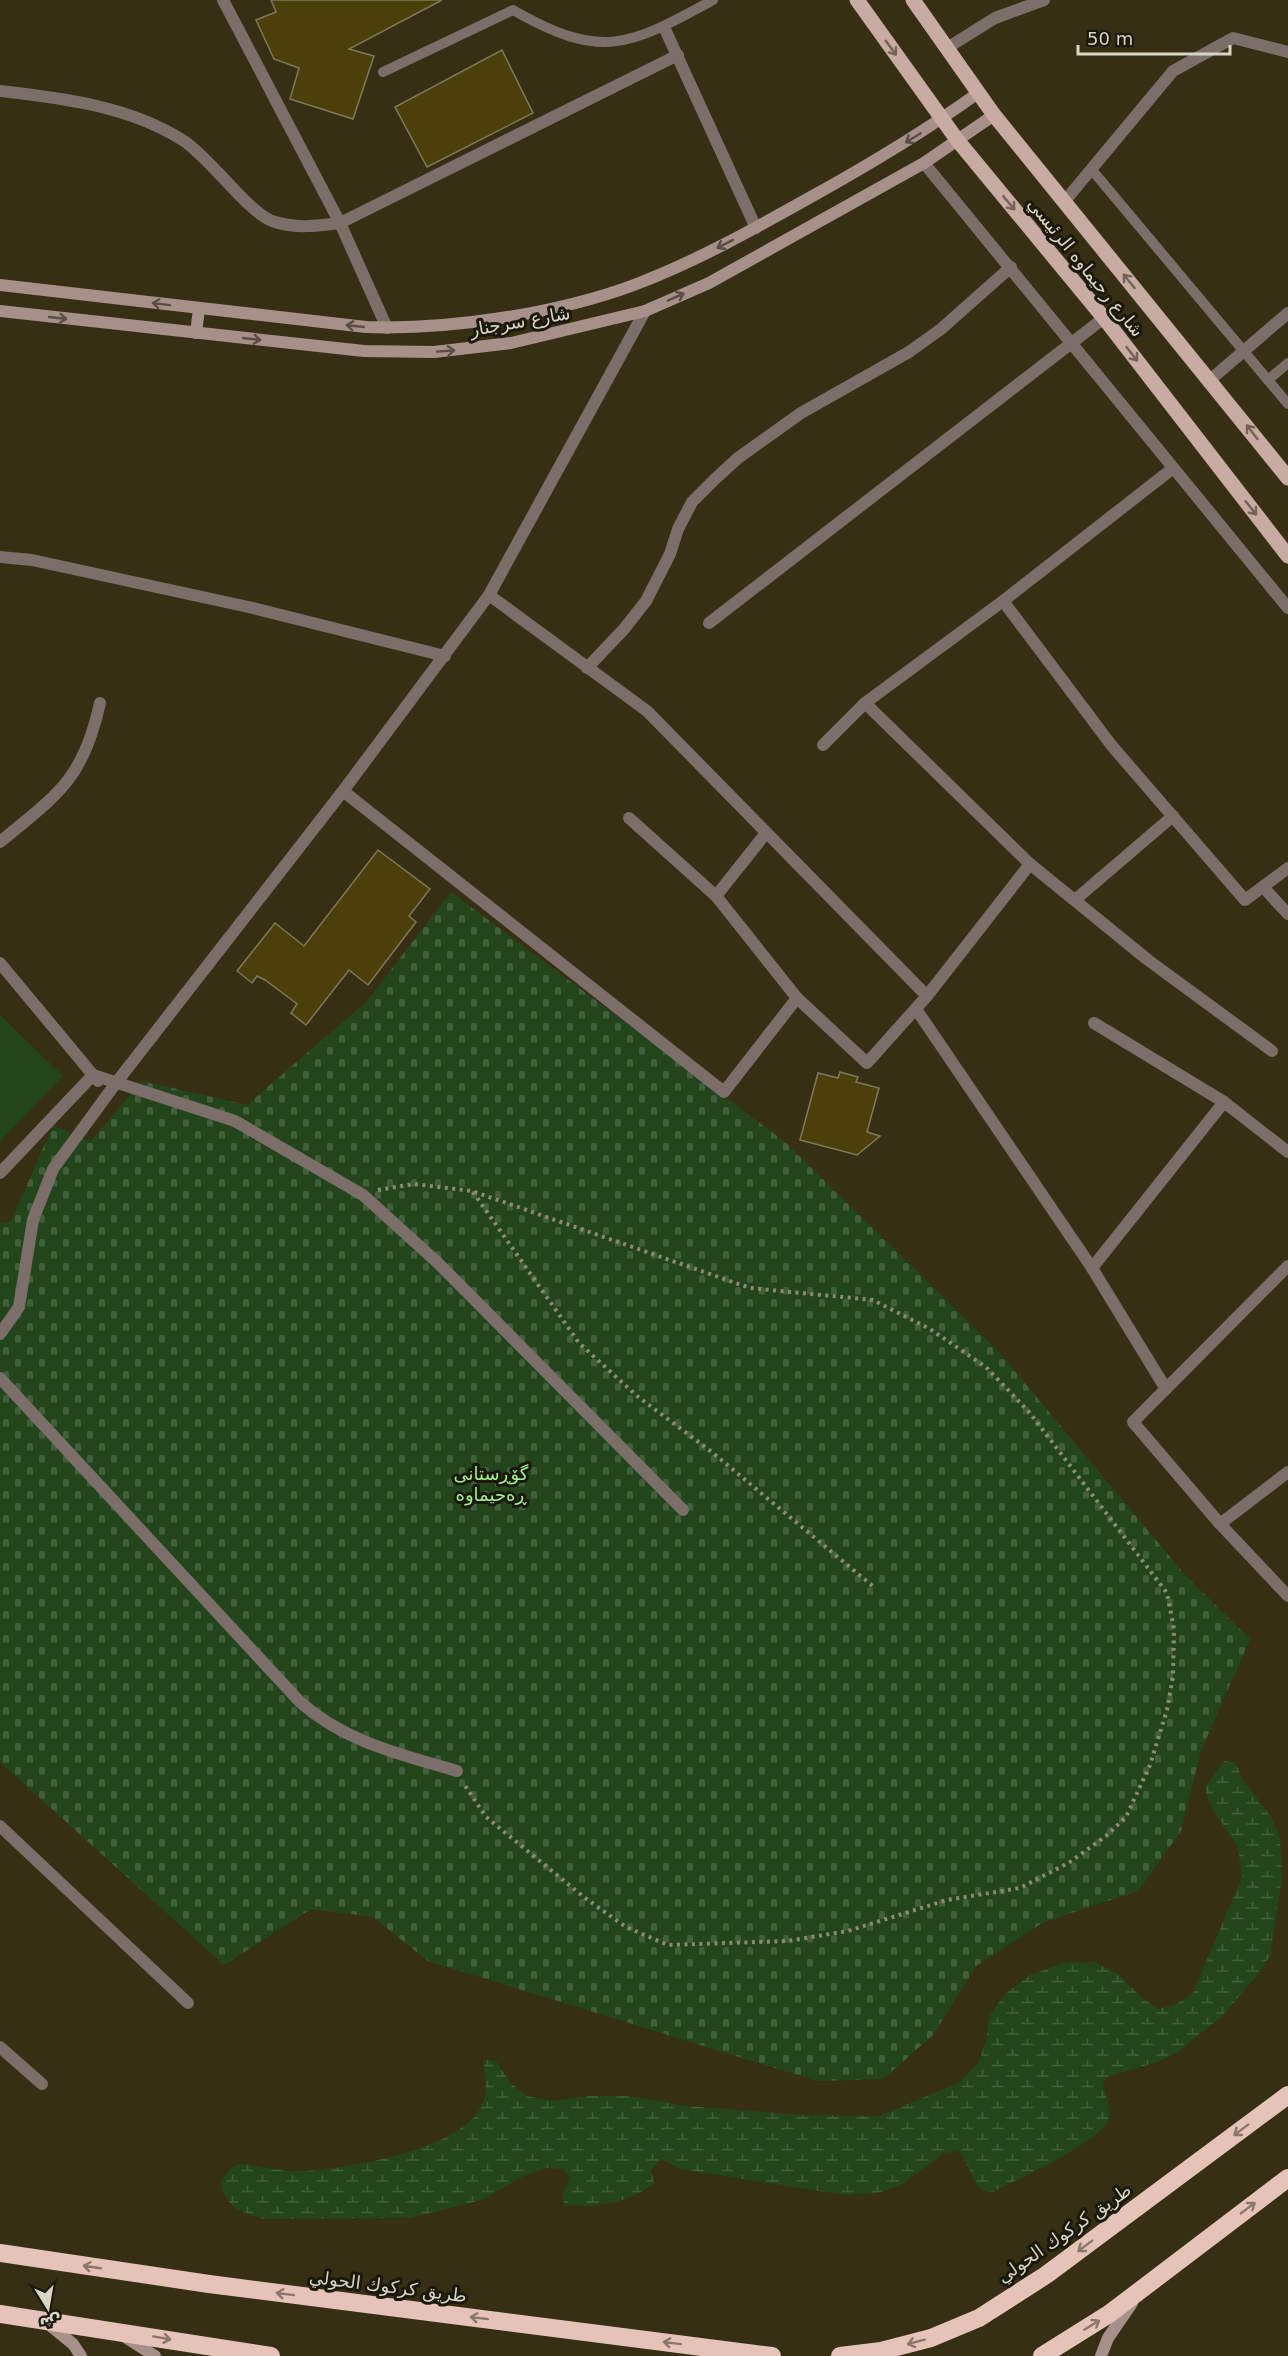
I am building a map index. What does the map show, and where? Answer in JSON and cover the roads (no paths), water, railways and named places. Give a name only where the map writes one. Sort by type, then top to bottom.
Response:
[{"type":"highway","name":"طريق كركوك الحولي","points":[[840,2356],[881,2351],[931,2338],[979,2318],[1046,2275],[1288,2095]]},
{"type":"highway","points":[[1042,2356],[1109,2314],[1288,2178]]},
{"type":"highway","name":"طريق كركوك الحولي","points":[[0,2253],[209,2284],[772,2356]]},
{"type":"highway","points":[[0,2314],[116,2331],[240,2354],[271,2356]]},
{"type":"main road","name":"شارع رحيماوه الرئيسي","points":[[857,0],[958,141],[1104,318],[1288,556]]},
{"type":"main road","name":"شارع رحيماوه الرئيسي","points":[[913,0],[994,115],[1288,478]]},
{"type":"street","points":[[223,0],[340,223],[387,328]]},
{"type":"street","points":[[947,48],[995,18],[1044,0]]},
{"type":"street","points":[[664,27],[756,228]]},
{"type":"street","points":[[1064,202],[1173,71],[1233,38],[1288,52]]},
{"type":"street","points":[[0,91],[78,101],[135,117],[184,141],[223,175],[259,213],[271,220],[302,226],[340,223],[678,55]]},
{"type":"street","name":"شارع سرجنار","points":[[0,285],[199,309],[387,328],[423,327],[485,320],[600,296],[660,275],[756,228],[849,176],[942,119],[978,93]]},
{"type":"street","name":"شارع سرجنار","points":[[0,311],[363,351],[434,352],[511,343],[595,325],[645,311],[718,278],[924,163],[994,115]]},
{"type":"street","points":[[924,163],[1011,267],[1070,345],[1288,608]]},
{"type":"street","points":[[587,668],[624,629],[646,601],[660,576],[678,529],[692,502],[715,479],[738,458],[801,413],[925,340],[1011,267]]},
{"type":"street","points":[[196,333],[199,309]]},
{"type":"street","points":[[0,1334],[19,1307],[33,1221],[53,1169],[112,1088],[343,791],[489,595],[645,311]]},
{"type":"street","points":[[1210,380],[1288,313]]},
{"type":"street","points":[[709,622],[1104,318]]},
{"type":"street","points":[[823,745],[865,703],[1003,602],[1172,469]]},
{"type":"street","points":[[0,557],[32,560],[253,608],[445,656]]},
{"type":"street","points":[[489,595],[647,711],[927,996]]},
{"type":"street","points":[[1003,602],[1112,746],[1245,900],[1288,868]]},
{"type":"street","points":[[0,842],[49,802],[78,769],[93,733],[100,703]]},
{"type":"street","points":[[865,703],[1030,864],[1076,899],[1148,960],[1272,1051]]},
{"type":"street","points":[[343,791],[724,1092],[797,998]]},
{"type":"street","points":[[1076,899],[1173,816]]},
{"type":"street","points":[[629,818],[716,897],[797,998],[867,1062],[927,996],[1030,864]]},
{"type":"street","points":[[716,897],[766,833]]},
{"type":"street","points":[[1263,887],[1288,914]]},
{"type":"street","points":[[0,963],[93,1075],[112,1088],[235,1121],[363,1195],[438,1263],[682,1510]]},
{"type":"street","points":[[916,1009],[1092,1268],[1166,1389]]},
{"type":"street","points":[[1094,1023],[1224,1102],[1288,1152]]},
{"type":"street","points":[[0,1173],[93,1075]]},
{"type":"street","points":[[1092,1268],[1224,1102]]},
{"type":"street","points":[[1288,1266],[1133,1422],[1220,1524],[1288,1596]]},
{"type":"street","points":[[0,1378],[300,1702],[321,1720],[349,1736],[456,1771]]},
{"type":"street","points":[[1220,1524],[1288,1472]]},
{"type":"street","points":[[0,1826],[189,2003]]},
{"type":"street","points":[[0,2047],[42,2084]]},
{"type":"street","points":[[1101,2356],[1105,2344],[1124,2313],[1176,2263]]},
{"type":"street","points":[[45,2321],[73,2344],[81,2356]]},
{"type":"street","points":[[116,2331],[155,2356]]},
{"type":"lane","points":[[383,72],[513,10],[555,32],[590,41],[630,40],[664,27],[713,0]]},
{"type":"lane","points":[[1092,170],[1288,404]]},
{"type":"lane","points":[[1268,380],[1288,363]]},
{"type":"park label","name":"گۆڕستانی ڕەحیماوە","points":[[491,1483]]}]
